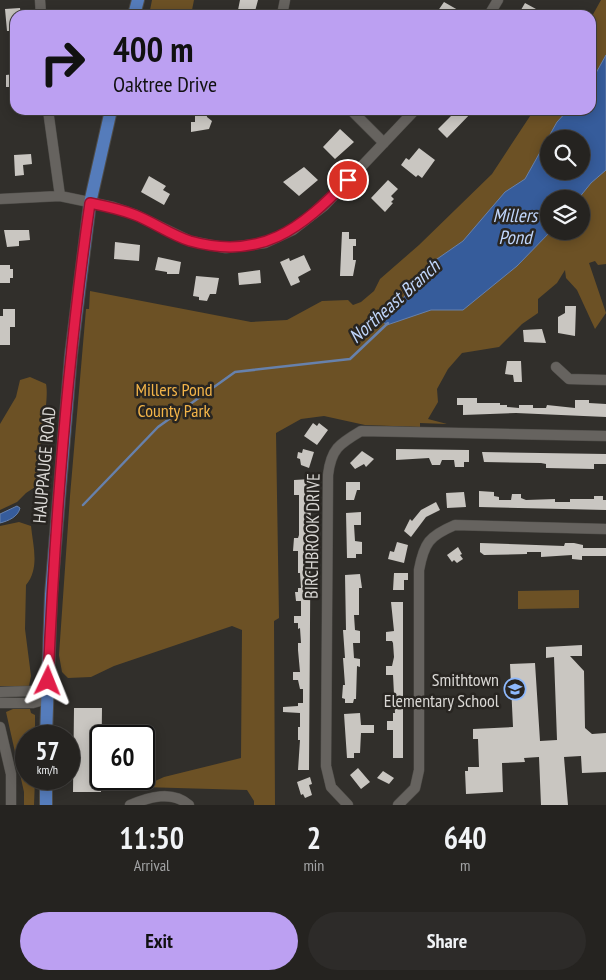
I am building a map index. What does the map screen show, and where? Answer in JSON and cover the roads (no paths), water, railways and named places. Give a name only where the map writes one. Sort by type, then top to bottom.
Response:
[{"type":"main road","name":"HAUPPAUGE ROAD","points":[[46,725],[52,594],[68,390],[90,203],[110,115]]},
{"type":"main road","points":[[46,790],[46,805]]},
{"type":"street","points":[[49,115],[60,196]]},
{"type":"street","points":[[356,115],[384,143]]},
{"type":"street","points":[[0,199],[60,196],[136,215],[190,241],[226,248],[265,243],[293,230],[324,206],[410,115]]},
{"type":"street","points":[[556,367],[568,379],[606,380]]},
{"type":"street","name":"BIRCHBROOK DRIVE","points":[[348,805],[331,787],[326,766],[328,475],[329,461],[339,444],[361,431],[606,436]]},
{"type":"street","points":[[398,805],[415,788],[419,770],[419,570],[422,552],[435,533],[455,525],[606,529]]},
{"type":"street","points":[[0,692],[30,691],[47,698]]},
{"type":"street","points":[[0,703],[33,702],[47,698]]},
{"type":"street","points":[[0,727],[10,774],[10,805]]},
{"type":"street","points":[[130,805],[143,799],[174,796],[189,805]]},
{"type":"water","name":"Millers Pond","points":[[606,55],[606,170],[585,190],[540,190],[540,240],[542,240],[517,266],[463,310],[431,310],[387,325],[378,318],[401,301],[427,266],[463,241],[505,192],[525,179],[540,152],[540,180],[590,180],[590,130],[553,130],[563,115],[596,115],[596,73]]},
{"type":"water","points":[[17,506],[20,508],[15,516],[0,523],[0,514]]},
{"type":"waterway","name":"Northeast Branch","points":[[83,505],[158,427],[235,372],[350,359],[388,323]]},
{"type":"place","name":"Smithtown Elementary School","points":[[515,689]]},
{"type":"park label","name":"Millers Pond County Park","points":[[174,399]]}]
